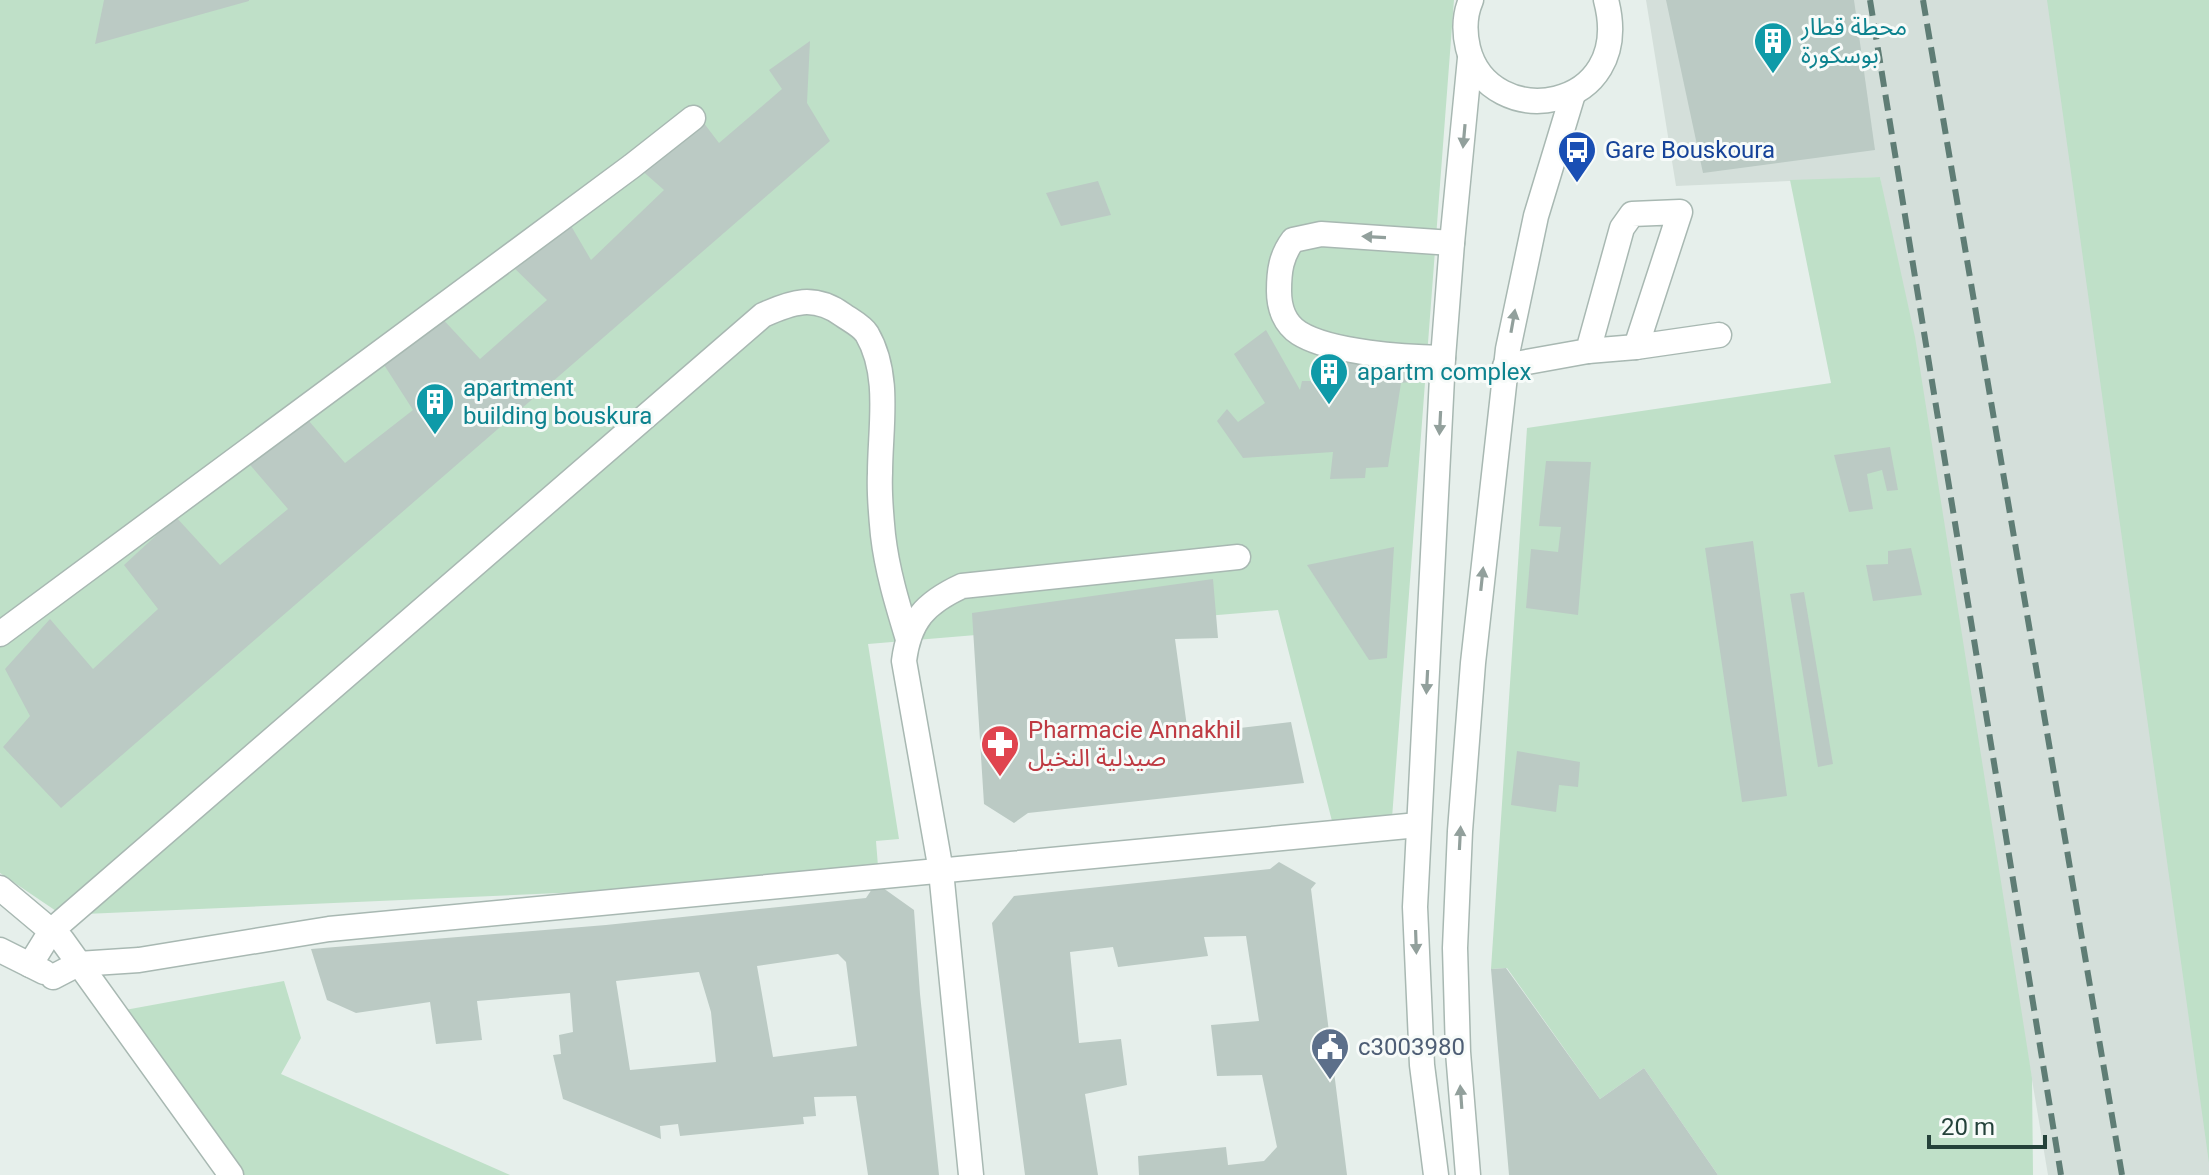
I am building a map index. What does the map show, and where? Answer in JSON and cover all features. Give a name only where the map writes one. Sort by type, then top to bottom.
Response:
[{"type":"street","points":[[1470,58],[1479,72],[1498,90],[1533,102],[1573,94],[1593,78],[1604,62],[1612,38],[1606,0]]},
{"type":"street","points":[[1436,1175],[1422,1065],[1415,907],[1443,358],[1470,58],[1464,33],[1466,3]]},
{"type":"street","points":[[1468,1175],[1458,1052],[1455,948],[1473,663],[1505,366],[1536,216],[1573,94]]},
{"type":"street","points":[[0,634],[693,118]]},
{"type":"street","points":[[1588,351],[1622,228],[1632,214],[1680,212],[1636,347]]},
{"type":"street","points":[[1443,358],[1405,357],[1332,346],[1299,333],[1283,318],[1279,274],[1283,253],[1293,240],[1321,234],[1452,243]]},
{"type":"street","points":[[30,965],[51,931],[763,315],[792,302],[816,302],[839,312],[866,332],[882,386],[880,475],[883,536],[889,577],[907,636],[904,661],[941,871],[971,1175]]},
{"type":"street","points":[[1505,366],[1588,351],[1719,335]]},
{"type":"street","points":[[907,636],[921,614],[940,596],[962,586],[1238,557]]},
{"type":"street","points":[[53,977],[78,964],[139,960],[329,929],[1418,825]]},
{"type":"street","points":[[0,888],[62,940],[231,1175]]},
{"type":"street","points":[[0,950],[102,999]]},
{"type":"shaded area","points":[[1646,0],[2048,0],[2209,1088],[2209,1175],[2048,1175],[1880,177],[1676,186]]},
{"type":"green space","points":[[0,0],[1454,0],[1392,818],[1333,825],[1278,610],[868,644],[899,839],[876,841],[879,879],[62,915],[0,873]]},
{"type":"green space","points":[[2047,0],[2209,0],[2209,1163]]},
{"type":"green space","points":[[1880,177],[1915,337],[2032,1078],[2033,1175],[1718,1175],[1644,1068],[1600,1099],[1507,968],[1491,969],[1527,428],[1831,383],[1790,180]]},
{"type":"green space","points":[[284,981],[301,1038],[281,1074],[510,1175],[237,1175],[125,1010]]},
{"type":"building","points":[[104,0],[249,0],[249,1],[95,44]]},
{"type":"building","name":"محطة قطار بوسكورة","points":[[1666,0],[1854,0],[1875,150],[1703,173]]},
{"type":"building","name":"apartment building bouskura","points":[[810,41],[807,103],[830,141],[61,808],[3,747],[30,716],[5,669],[50,619],[93,669],[158,609],[124,565],[176,517],[220,565],[288,509],[245,459],[303,414],[345,463],[413,410],[379,357],[438,314],[480,359],[547,300],[508,262],[567,219],[591,260],[664,190],[639,168],[700,118],[719,143],[782,89],[769,70]]},
{"type":"building","points":[[1098,181],[1111,215],[1061,226],[1046,193]]},
{"type":"building","name":"apartm complex","points":[[1266,330],[1300,390],[1302,381],[1328,381],[1329,356],[1412,369],[1410,382],[1401,383],[1388,467],[1366,468],[1365,478],[1330,479],[1333,452],[1243,458],[1217,421],[1227,409],[1238,422],[1265,403],[1234,354]]},
{"type":"building","points":[[1890,447],[1898,490],[1887,491],[1882,470],[1867,474],[1873,509],[1849,512],[1834,455]]},
{"type":"building","points":[[1546,461],[1591,462],[1578,615],[1526,608],[1531,549],[1558,552],[1561,527],[1539,526]]},
{"type":"building","points":[[1753,541],[1787,796],[1742,802],[1705,548]]},
{"type":"building","points":[[1394,547],[1387,658],[1369,660],[1307,565]]},
{"type":"building","points":[[1911,548],[1922,595],[1873,601],[1866,565],[1888,564],[1888,551]]},
{"type":"building","points":[[1213,579],[1218,638],[1175,639],[1188,734],[1291,722],[1304,783],[1028,813],[1014,823],[984,804],[972,613]]},
{"type":"building","points":[[1804,592],[1833,764],[1818,767],[1790,594]]},
{"type":"building","points":[[1517,751],[1580,762],[1578,787],[1559,785],[1556,812],[1511,805]]},
{"type":"building","points":[[1279,862],[1316,883],[1311,889],[1347,1175],[1139,1175],[1138,1156],[1226,1147],[1228,1165],[1264,1161],[1277,1147],[1262,1075],[1217,1076],[1211,1025],[1259,1021],[1246,936],[1204,937],[1208,956],[1118,967],[1113,947],[1070,952],[1079,1043],[1121,1039],[1127,1085],[1085,1094],[1098,1175],[1025,1175],[992,923],[1014,896],[1270,869]]},
{"type":"building","points":[[876,883],[914,910],[939,1175],[868,1175],[856,1096],[814,1097],[816,1116],[803,1117],[804,1124],[680,1136],[678,1124],[660,1126],[661,1139],[563,1099],[553,1055],[561,1054],[559,1035],[573,1032],[570,993],[477,1001],[482,1040],[436,1044],[430,1002],[356,1013],[327,1000],[311,949],[606,925],[866,898]],"holes":[[[838,954],[846,962],[857,1046],[773,1057],[757,966]],[[699,972],[711,1012],[716,1062],[630,1070],[616,981]]]},
{"type":"building","points":[[1506,968],[1600,1099],[1644,1068],[1718,1175],[1509,1175],[1491,969]]},
{"type":"railway","points":[[1870,0],[2061,1175]]},
{"type":"railway","points":[[1923,0],[2122,1175]]},
{"type":"place","name":"محطة قطار بوسكورة","points":[[1773,75]]},
{"type":"place","name":"Gare Bouskoura","points":[[1577,184]]},
{"type":"place","name":"apartm complex","points":[[1329,406]]},
{"type":"place","name":"apartment building bouskura","points":[[435,436]]},
{"type":"place","name":"Pharmacie Annakhil صيدلية النخيل","points":[[1000,778]]},
{"type":"place","name":"c3003980","points":[[1330,1081]]}]
